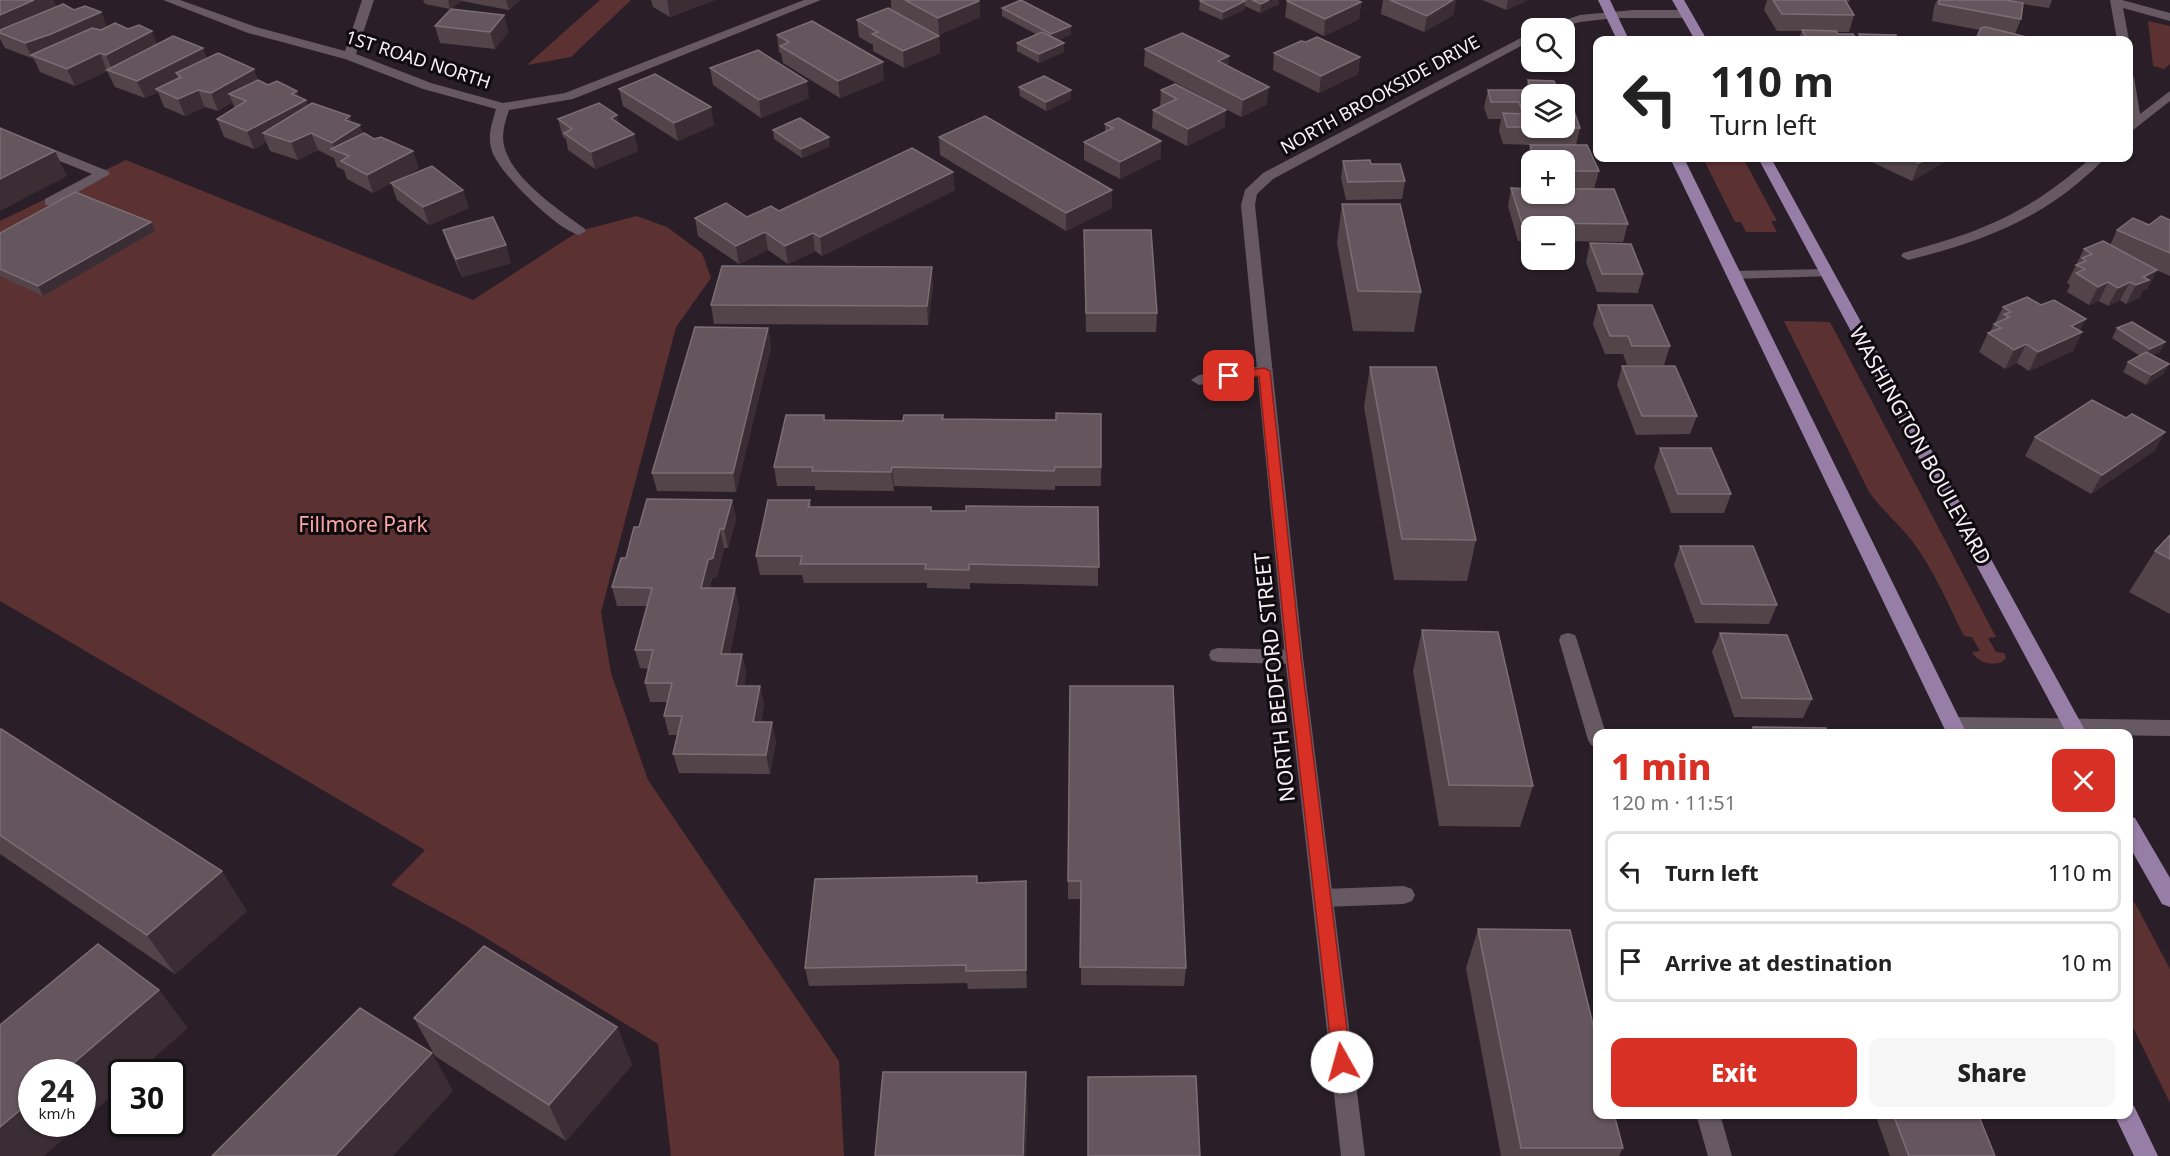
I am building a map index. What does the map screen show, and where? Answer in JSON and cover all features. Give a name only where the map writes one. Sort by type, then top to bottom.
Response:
[{"type":"main road","points":[[1604,0],[1621,36]]},
{"type":"main road","points":[[1678,0],[1699,36]]},
{"type":"main road","points":[[1679,162],[1955,729]]},
{"type":"main road","name":"WASHINGTON BOULEVARD","points":[[1766,162],[2074,729]]},
{"type":"main road","points":[[2133,833],[2170,898]]},
{"type":"main road","points":[[2128,1119],[2146,1156]]},
{"type":"street","name":"1ST ROAD NORTH","points":[[169,0],[252,30],[349,56],[427,86],[503,107],[496,140],[506,163],[530,193],[579,231]]},
{"type":"street","points":[[349,56],[368,0]]},
{"type":"street","points":[[503,107],[568,96],[815,0]]},
{"type":"street","points":[[2122,36],[2116,1],[2170,16]]},
{"type":"street","points":[[1575,19],[1611,14],[1686,14]]},
{"type":"street","name":"NORTH BROOKSIDE DRIVE","points":[[1250,193],[1268,176],[1521,41]]},
{"type":"street","points":[[2133,126],[2170,94]]},
{"type":"street","points":[[0,132],[103,174],[51,202]]},
{"type":"street","points":[[1908,256],[1969,239],[2018,218],[2065,188],[2094,162]]},
{"type":"street","name":"NORTH BEDFORD STREET","points":[[1250,193],[1248,205],[1294,657],[1353,1156]]},
{"type":"street","points":[[1733,275],[1827,273]]},
{"type":"street","points":[[1199,380],[1264,371]]},
{"type":"street","points":[[1568,640],[1595,729]]},
{"type":"street","points":[[1218,655],[1294,657]]},
{"type":"street","points":[[2122,729],[2170,728]]},
{"type":"street","points":[[1323,898],[1404,895]]},
{"type":"street","points":[[1709,1119],[1720,1156]]},
{"type":"green space","points":[[600,0],[631,0],[571,57],[527,65]]},
{"type":"green space","points":[[2148,21],[2170,26],[2170,64],[2164,69],[2153,66]]},
{"type":"green space","name":"Fillmore Park","points":[[126,160],[473,300],[579,231],[637,216],[667,227],[702,253],[711,278],[676,327],[601,612],[611,673],[648,780],[839,1061],[844,1156],[671,1156],[658,1044],[468,927],[391,885],[425,850],[0,601],[0,221]]},
{"type":"green space","points":[[1705,162],[1745,162],[1777,221],[1771,221],[1777,232],[1746,232],[1741,222],[1735,222]]},
{"type":"green space","points":[[1784,321],[1830,322],[1996,637],[1988,638],[1996,652],[2004,653],[2006,658],[2002,662],[1985,663],[1975,656],[1972,652],[1980,651],[1972,637],[1964,636],[1920,552],[1869,492]]},
{"type":"green space","points":[[2133,902],[2170,969],[2170,1103],[2133,1027]]},
{"type":"building","points":[[0,0],[34,0],[0,15]]},
{"type":"building","points":[[905,0],[978,0],[979,1],[938,18]]},
{"type":"building","points":[[1021,0],[1071,26],[1051,34],[1002,8]]},
{"type":"building","points":[[1252,0],[1269,0],[1261,4]]},
{"type":"building","points":[[1288,0],[1356,0],[1361,2],[1325,19]]},
{"type":"building","points":[[1390,0],[1453,0],[1427,16]]},
{"type":"building","points":[[1773,0],[1845,0],[1854,15],[1782,14]]},
{"type":"building","points":[[1939,0],[2006,0],[2023,3],[2021,19],[1939,4]]},
{"type":"building","points":[[1200,1],[1245,1],[1223,12]]},
{"type":"building","points":[[63,4],[74,10],[85,6],[101,12],[25,43],[0,33],[0,30]]},
{"type":"building","points":[[888,8],[939,36],[903,51],[872,34],[878,32],[857,20]]},
{"type":"building","points":[[451,9],[504,15],[490,32],[435,26]]},
{"type":"building","points":[[812,21],[883,62],[838,81],[780,46],[789,42],[777,35]]},
{"type":"building","points":[[115,23],[128,29],[139,25],[152,31],[106,55],[100,53],[67,69],[31,55],[92,28],[101,30]]},
{"type":"building","points":[[1986,27],[2023,36],[1977,36],[1981,28]]},
{"type":"building","points":[[1802,30],[1836,31],[1838,34],[1853,34],[1854,36],[1806,36]]},
{"type":"building","points":[[1042,32],[1064,43],[1039,54],[1017,43]]},
{"type":"building","points":[[1182,33],[1229,56],[1218,61],[1269,87],[1243,100],[1145,49]]},
{"type":"building","points":[[1859,34],[1896,36],[1860,36]]},
{"type":"building","points":[[173,36],[203,48],[137,81],[107,70]]},
{"type":"building","points":[[1317,37],[1360,57],[1321,76],[1274,53],[1301,41],[1306,42]]},
{"type":"building","points":[[758,50],[807,81],[759,100],[710,68]]},
{"type":"building","points":[[218,53],[254,69],[211,93],[198,90],[178,99],[156,89],[181,77],[176,73]]},
{"type":"building","points":[[655,74],[711,107],[674,123],[619,89]]},
{"type":"building","points":[[1044,76],[1071,90],[1046,102],[1019,87]]},
{"type":"building","points":[[258,80],[268,85],[277,81],[297,91],[292,94],[306,100],[247,131],[217,119],[246,101],[229,94]]},
{"type":"building","points":[[1528,80],[1554,81],[1555,84],[1529,84]]},
{"type":"building","points":[[1175,84],[1226,110],[1188,129],[1153,110],[1177,99],[1161,90]]},
{"type":"building","points":[[1488,90],[1521,90],[1521,108],[1519,102],[1491,102]]},
{"type":"building","points":[[312,103],[350,116],[345,120],[360,125],[332,143],[311,133],[291,142],[263,133]]},
{"type":"building","points":[[599,103],[617,115],[611,118],[634,134],[591,152],[564,133],[572,129],[558,119]]},
{"type":"building","points":[[1503,113],[1521,114],[1521,127],[1507,127]]},
{"type":"building","points":[[1575,114],[1580,128],[1575,128]]},
{"type":"building","points":[[985,116],[1112,190],[1066,213],[939,137]]},
{"type":"building","points":[[800,118],[829,137],[801,149],[773,130]]},
{"type":"building","points":[[1118,118],[1161,141],[1120,162],[1084,142],[1113,128],[1105,124]]},
{"type":"building","points":[[0,128],[55,151],[0,179]]},
{"type":"building","points":[[364,133],[374,139],[381,137],[413,151],[367,175],[341,161],[349,156],[331,149]]},
{"type":"building","points":[[1530,145],[1587,145],[1599,171],[1575,171],[1575,150],[1532,150]]},
{"type":"building","points":[[912,148],[953,172],[820,237],[813,233],[785,246],[765,232],[736,246],[695,218],[726,203],[747,217],[771,206],[779,211]]},
{"type":"building","points":[[1370,160],[1371,164],[1400,164],[1405,181],[1348,182],[1343,161]]},
{"type":"building","points":[[432,166],[463,190],[423,207],[391,183]]},
{"type":"building","points":[[1511,188],[1521,188],[1521,204],[1575,204],[1575,189],[1614,189],[1628,224],[1575,224],[1575,216],[1521,216],[1521,220]]},
{"type":"building","points":[[75,192],[151,222],[38,286],[0,269],[0,233]]},
{"type":"building","points":[[1342,204],[1400,204],[1421,292],[1358,291]]},
{"type":"building","points":[[2161,216],[2170,220],[2170,253],[2117,230],[2133,218],[2149,225]]},
{"type":"building","points":[[493,217],[506,245],[456,259],[443,230]]},
{"type":"building","points":[[1084,230],[1151,230],[1157,313],[1086,313]]},
{"type":"building","points":[[2103,241],[2157,270],[2143,277],[2149,280],[2136,285],[2130,282],[2118,288],[2108,282],[2098,287],[2076,273],[2085,269],[2076,265],[2086,261],[2082,258],[2092,254],[2084,249]]},
{"type":"building","points":[[1590,243],[1631,244],[1643,274],[1602,274]]},
{"type":"building","points":[[722,266],[932,267],[927,306],[711,305]]},
{"type":"building","points":[[2027,297],[2041,305],[2054,300],[2086,319],[2071,326],[2082,332],[2038,352],[2026,344],[2014,350],[1988,333],[2001,328],[1994,324],[2009,317],[2004,314],[2011,312],[2003,307]]},
{"type":"building","points":[[1598,305],[1652,305],[1670,346],[1632,346],[1628,336],[1610,336]]},
{"type":"building","points":[[2132,322],[2165,342],[2150,349],[2117,328]]},
{"type":"building","points":[[695,327],[768,328],[733,473],[652,473]]},
{"type":"building","points":[[2146,352],[2169,364],[2151,375],[2128,362]]},
{"type":"building","points":[[1622,366],[1675,366],[1697,416],[1642,416]]},
{"type":"building","points":[[1370,367],[1436,367],[1476,540],[1402,539]]},
{"type":"building","points":[[2092,400],[2126,418],[2132,414],[2165,432],[2102,475],[2035,437]]},
{"type":"building","points":[[1056,413],[1101,414],[1101,467],[1055,467],[1054,471],[892,467],[891,472],[812,471],[813,467],[774,467],[786,415],[824,415],[824,420],[903,421],[904,415],[943,415],[942,419],[1056,420]]},
{"type":"building","points":[[1660,448],[1711,448],[1731,494],[1678,494]]},
{"type":"building","points":[[647,499],[732,500],[724,529],[720,529],[713,558],[708,560],[701,588],[735,588],[721,654],[742,654],[736,686],[760,686],[753,722],[772,722],[766,755],[673,754],[682,716],[664,716],[672,683],[645,683],[653,650],[635,650],[652,588],[612,587],[621,558],[626,558],[634,527],[639,527]]},
{"type":"building","points":[[768,500],[810,500],[808,507],[931,507],[931,511],[966,511],[966,506],[1098,507],[1099,567],[969,564],[969,570],[925,569],[926,564],[800,564],[802,556],[756,556]]},
{"type":"building","points":[[2170,535],[2170,559],[2155,551]]},
{"type":"building","points":[[1680,546],[1753,546],[1777,605],[1702,604]]},
{"type":"building","points":[[1422,630],[1498,632],[1533,786],[1449,785]]},
{"type":"building","points":[[1720,633],[1787,635],[1812,699],[1742,698]]},
{"type":"building","points":[[1070,686],[1173,686],[1186,968],[1080,967],[1081,881],[1068,881]]},
{"type":"building","points":[[1753,727],[1826,729],[1754,729]]},
{"type":"building","points":[[1,729],[222,871],[147,935],[0,835]]},
{"type":"building","points":[[977,876],[977,883],[1026,881],[1026,970],[966,971],[966,965],[805,968],[815,879]]},
{"type":"building","points":[[1478,929],[1570,930],[1593,1024],[1593,1119],[1615,1119],[1623,1148],[1521,1148]]},
{"type":"building","points":[[98,944],[159,990],[78,1059],[18,1059],[18,1112],[0,1127],[0,1025]]},
{"type":"building","points":[[484,946],[617,1027],[549,1105],[414,1018]]},
{"type":"building","points":[[360,1008],[432,1053],[335,1156],[212,1156]]},
{"type":"building","points":[[883,1072],[1026,1072],[1023,1156],[875,1156]]},
{"type":"building","points":[[1196,1076],[1200,1156],[1088,1156],[1088,1077]]},
{"type":"building","points":[[1895,1119],[1980,1119],[1995,1156],[1909,1156]]},
{"type":"route","points":[[1229,376],[1264,371],[1294,657],[1342,1062]]}]
